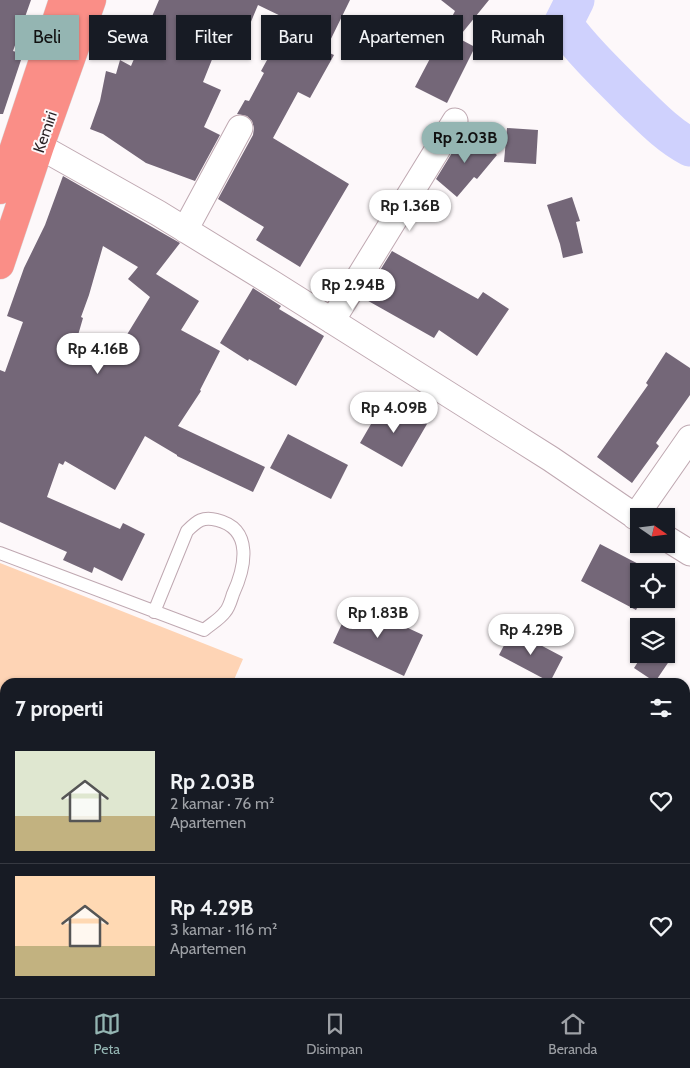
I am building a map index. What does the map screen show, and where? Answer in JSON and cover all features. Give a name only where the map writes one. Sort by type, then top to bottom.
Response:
[{"type":"highway","name":"Kemiri","points":[[0,266],[63,0]]},
{"type":"highway","name":"Kemiri","points":[[0,190],[29,140],[92,0]]},
{"type":"street","points":[[332,322],[455,121]]},
{"type":"street","points":[[185,230],[240,128]]},
{"type":"street","points":[[29,140],[185,230],[272,283],[551,459],[630,513]]},
{"type":"street","points":[[644,508],[690,438]]},
{"type":"street","points":[[675,544],[690,553]]},
{"type":"lane","points":[[0,553],[154,612],[204,630],[226,611],[239,582],[244,556],[241,539],[234,527],[218,520],[204,518],[195,522],[187,531],[154,612]]},
{"type":"shaded area","points":[[0,563],[243,659],[235,678],[0,678]]},
{"type":"building","points":[[0,0],[31,0],[26,15],[15,15],[15,45],[13,51],[15,52],[15,60],[21,60],[3,114],[0,114]]},
{"type":"building","points":[[159,0],[350,0],[331,39],[331,15],[279,15],[258,5],[251,22],[251,15],[176,15],[176,60],[212,60],[203,82],[221,90],[204,127],[220,135],[195,181],[146,163],[103,134],[90,129],[100,101],[106,71],[116,74],[120,60],[131,66],[134,60],[166,60],[166,15],[153,15]]},
{"type":"building","points":[[441,0],[489,0],[477,15],[473,15],[473,20],[463,32],[463,15],[453,15],[455,11]]},
{"type":"building","points":[[463,41],[473,46],[473,51],[447,103],[415,87],[429,60],[463,60]]},
{"type":"building","points":[[331,54],[334,55],[310,98],[298,92],[273,138],[349,184],[300,267],[256,240],[264,227],[218,199],[253,135],[252,121],[247,116],[237,114],[245,100],[249,101],[264,73],[261,71],[267,60],[331,60]]},
{"type":"building","points":[[507,128],[538,130],[536,164],[504,162]]},
{"type":"building","points":[[466,130],[497,155],[477,179],[474,177],[457,197],[436,179]]},
{"type":"building","points":[[63,176],[180,243],[156,274],[199,301],[181,330],[220,351],[201,391],[178,426],[265,467],[253,492],[177,456],[145,436],[115,490],[65,461],[63,465],[59,463],[47,497],[120,529],[123,523],[145,534],[122,581],[94,567],[92,573],[63,560],[67,552],[0,522],[0,370],[5,372],[23,322],[7,316],[24,268],[45,225]],"holes":[[[103,246],[138,267],[128,279],[150,297],[112,359],[76,346],[74,349],[83,318],[81,317]]]},
{"type":"building","points":[[572,197],[580,221],[576,222],[583,253],[563,258],[547,205]]},
{"type":"building","points":[[392,251],[478,299],[483,292],[509,309],[477,356],[439,330],[434,338],[363,298]]},
{"type":"building","points":[[253,288],[281,306],[279,309],[324,336],[296,386],[249,359],[248,361],[220,343]]},
{"type":"building","points":[[666,352],[690,368],[690,395],[656,443],[659,446],[632,483],[597,457],[648,385],[646,383]]},
{"type":"building","points":[[385,400],[427,424],[402,467],[360,443]]},
{"type":"building","points":[[288,434],[348,465],[331,499],[270,468]]},
{"type":"building","points":[[600,544],[637,563],[630,563],[630,607],[581,581]]},
{"type":"building","points":[[352,602],[423,635],[404,676],[333,643]]},
{"type":"building","points":[[512,630],[563,657],[552,678],[542,678],[499,655]]},
{"type":"building","points":[[637,663],[668,663],[658,678],[649,678],[634,668]]},
{"type":"waterway","points":[[575,0],[563,24],[631,98],[666,131],[690,147]]}]
